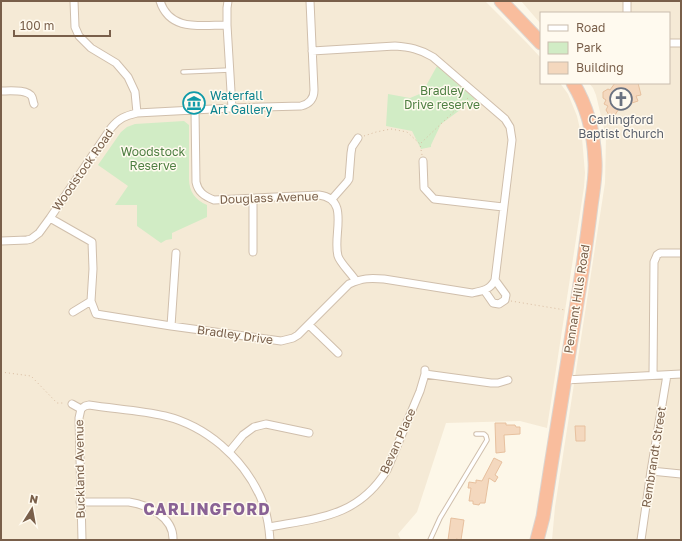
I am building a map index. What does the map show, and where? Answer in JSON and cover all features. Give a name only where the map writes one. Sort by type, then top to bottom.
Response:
[{"type":"highway","points":[[501,1],[540,42]]},
{"type":"highway","name":"Pennant Hills Road","points":[[538,540],[544,517],[590,218],[594,178],[594,143],[589,120],[576,84]]},
{"type":"highway","name":"Pennant Hills Road","points":[[543,540],[544,517]]},
{"type":"street","points":[[74,1],[75,27],[79,36],[91,48],[116,63],[128,76],[135,92],[137,113]]},
{"type":"street","points":[[160,1],[168,16],[183,24],[191,26],[227,25]]},
{"type":"street","points":[[228,1],[227,25],[232,108]]},
{"type":"street","name":"Woodstock Road","points":[[1,241],[22,241],[31,239],[38,233],[116,123],[126,116],[137,113],[300,106],[307,104],[314,93],[310,1]]},
{"type":"street","points":[[627,1],[627,12]]},
{"type":"street","points":[[670,43],[681,43]]},
{"type":"street","points":[[312,51],[395,46],[426,52],[505,119],[511,131],[512,140],[495,280],[486,290],[472,293],[384,279],[369,278],[356,281]]},
{"type":"street","points":[[1,91],[20,91],[29,94],[34,104]]},
{"type":"street","name":"Douglass Avenue","points":[[196,110],[196,182],[201,193],[214,200],[319,195],[332,199],[338,213],[338,257],[356,281]]},
{"type":"street","points":[[332,199],[349,179],[352,147],[358,138]]},
{"type":"street","points":[[423,162],[424,188],[434,199],[503,207]]},
{"type":"street","points":[[253,198],[253,252]]},
{"type":"street","points":[[50,218],[92,242],[93,269],[91,302],[73,312]]},
{"type":"street","points":[[171,326],[176,253]]},
{"type":"street","points":[[654,375],[654,262],[657,255],[660,253],[681,253]]},
{"type":"street","points":[[484,290],[493,303],[499,304],[505,300],[506,295],[495,280]]},
{"type":"street","name":"Bradley Drive","points":[[91,302],[96,314],[281,341],[298,335],[350,284],[356,281]]},
{"type":"street","points":[[309,325],[338,354]]},
{"type":"street","name":"Bevan Place","points":[[269,527],[327,516],[339,512],[359,501],[374,488],[387,470],[420,391],[425,372],[491,383],[498,383],[508,380]]},
{"type":"street","points":[[565,380],[681,374]]},
{"type":"street","name":"Rembrandt Street","points":[[641,540],[667,375]]},
{"type":"street","name":"Buckland Avenue","points":[[72,404],[81,409],[79,418],[82,540]]},
{"type":"street","points":[[81,409],[89,405],[171,418],[189,424],[218,442],[243,467],[260,496],[269,527],[270,540]]},
{"type":"street","points":[[229,452],[243,435],[254,427],[266,424],[309,432]]},
{"type":"street","points":[[651,471],[681,474]]},
{"type":"street","points":[[80,502],[129,502],[144,506],[158,513],[166,520],[172,530],[173,540]]},
{"type":"lane","points":[[184,72],[230,70]]},
{"type":"lane","points":[[430,540],[440,518],[487,440],[484,434],[476,434]]},
{"type":"path","points":[[420,144],[474,92]]},
{"type":"path","points":[[358,138],[392,129],[407,132],[420,144],[423,162]]},
{"type":"path","points":[[505,300],[567,310]]},
{"type":"path","points":[[1,372],[31,376],[57,403],[72,404]]},
{"type":"shaded area","points":[[1,1],[485,1],[540,57],[540,84],[561,84],[568,94],[577,116],[582,138],[585,173],[584,187],[547,428],[520,421],[446,423],[417,512],[398,534],[401,540],[1,540]]},
{"type":"shaded area","points":[[521,1],[681,1],[681,540],[552,540],[555,507],[605,183],[606,137],[596,95],[590,84],[670,84],[670,12],[540,12],[540,23]]},
{"type":"green space","name":"Bradley Drive reserve","points":[[437,66],[475,99],[441,124],[431,147],[421,149],[412,131],[386,126],[388,94],[410,98],[422,93]]},
{"type":"green space","name":"Woodstock Reserve","points":[[184,121],[189,125],[190,187],[196,198],[207,205],[207,217],[172,233],[172,239],[161,243],[137,226],[137,205],[115,205],[128,186],[98,165],[121,132],[127,127],[135,124]]},
{"type":"building","name":"Carlingford Baptist Church","points":[[614,84],[638,84],[641,95],[636,96],[638,101],[620,107],[615,115],[609,115],[606,110],[608,106],[604,104],[606,100],[603,98],[603,92],[608,89],[610,90]]},
{"type":"building","points":[[495,423],[506,423],[506,425],[515,425],[516,427],[520,427],[520,434],[504,435],[505,452],[496,453]]},
{"type":"building","points":[[575,426],[585,426],[585,441],[576,441]]},
{"type":"building","points":[[494,458],[502,462],[495,475],[498,477],[495,482],[489,478],[485,503],[480,503],[479,505],[473,504],[473,501],[469,501],[471,488],[468,488],[469,482],[476,483],[476,480],[482,481]]},
{"type":"building","points":[[451,518],[464,520],[461,540],[448,540]]},
{"type":"place","name":"Carlingford Baptist Church","points":[[621,99]]},
{"type":"place","name":"Waterfall Art Gallery","points":[[194,103]]},
{"type":"district","name":"CARLINGFORD","points":[[207,509]]}]
